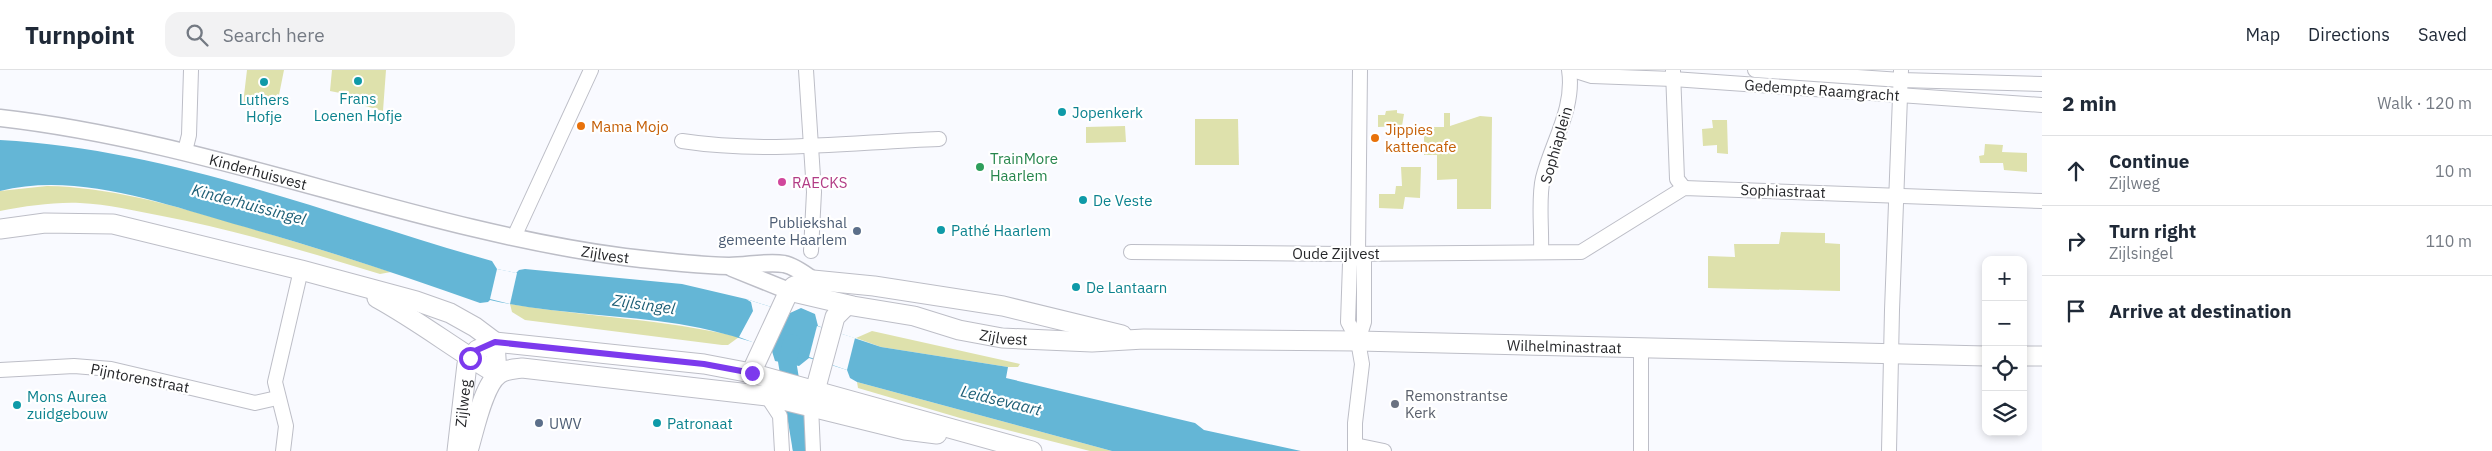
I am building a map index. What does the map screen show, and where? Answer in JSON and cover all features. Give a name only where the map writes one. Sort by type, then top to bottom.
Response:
[{"type":"main road","points":[[0,229],[44,223],[113,224],[350,282],[450,312],[475,327],[495,342],[497,374]]},
{"type":"main road","points":[[766,396],[757,360],[785,300],[794,286],[813,280],[838,318],[804,388]]},
{"type":"main road","name":"Zijlvest","points":[[813,280],[874,286],[1001,306],[1144,340]]},
{"type":"main road","points":[[350,282],[406,314],[470,358],[497,374]]},
{"type":"main road","name":"Zijlvest","points":[[785,300],[825,298]]},
{"type":"main road","name":"Zijlvest","points":[[838,318],[914,316],[959,330],[1002,338],[1092,342],[1144,340]]},
{"type":"main road","name":"Wilhelminastraat","points":[[1144,340],[1358,341],[1982,356]]},
{"type":"main road","points":[[470,358],[477,350],[495,342],[704,364],[757,360],[804,388],[1032,451]]},
{"type":"main road","points":[[2027,356],[2042,356]]},
{"type":"main road","name":"Zijlweg","points":[[457,451],[465,372],[470,358]]},
{"type":"main road","points":[[497,374],[507,370],[522,368],[766,396],[804,388]]},
{"type":"main road","name":"Zijlweg","points":[[468,451],[488,387],[497,374]]},
{"type":"street","points":[[185,151],[189,135],[191,70]]},
{"type":"street","points":[[514,237],[591,70]]},
{"type":"street","points":[[806,70],[814,192],[811,251]]},
{"type":"street","points":[[1360,70],[1358,253],[1364,262],[1364,322],[1358,341],[1362,364],[1355,423],[1355,448],[1384,451]]},
{"type":"street","name":"Gedempte Raamgracht","points":[[1571,70],[1592,76],[1672,74],[1902,96],[2042,105]]},
{"type":"street","name":"Sophiaplein","points":[[1541,251],[1543,179],[1569,102],[1572,86],[1571,70]]},
{"type":"street","name":"Gedempte Raamgracht","points":[[1756,70],[1901,75],[2042,84]]},
{"type":"street","points":[[1541,251],[1581,252],[1684,188],[1677,179],[1672,74]]},
{"type":"street","points":[[1889,451],[1896,194],[1902,96],[1901,75]]},
{"type":"street","name":"Kinderhuisvest","points":[[0,118],[39,122],[185,151],[372,202],[514,237]]},
{"type":"street","points":[[682,141],[720,147],[811,146],[939,139]]},
{"type":"street","name":"Sophiastraat","points":[[1684,188],[1896,194],[2042,201]]},
{"type":"street","name":"Zijlvest","points":[[514,237],[625,257],[728,266],[784,264],[813,280]]},
{"type":"street","name":"Oude Zijlvest","points":[[1131,252],[1358,253],[1541,251]]},
{"type":"street","name":"Zijlvest","points":[[728,266],[785,300]]},
{"type":"street","points":[[283,451],[286,426],[277,398],[275,382],[301,270]]},
{"type":"street","points":[[1640,451],[1641,348]]},
{"type":"street","name":"Pijntorenstraat","points":[[0,370],[74,366],[111,369],[254,403],[277,398]]},
{"type":"street","points":[[804,388],[813,451]]},
{"type":"street","points":[[766,396],[780,416],[782,451]]},
{"type":"green space","name":"Luthers Hofje","points":[[247,70],[284,70],[279,95],[277,94],[276,99],[261,95],[257,106],[243,104]]},
{"type":"green space","name":"Frans Loenen Hofje","points":[[332,70],[386,70],[383,111],[340,99],[340,93],[330,91]]},
{"type":"green space","points":[[1397,110],[1397,113],[1404,114],[1402,126],[1378,127],[1378,115],[1385,115],[1386,111]]},
{"type":"green space","points":[[1444,113],[1450,113],[1450,126],[1480,116],[1492,117],[1491,209],[1457,209],[1457,179],[1437,180],[1437,155],[1424,155],[1424,127],[1444,127]]},
{"type":"green space","points":[[1195,119],[1238,119],[1239,165],[1195,165]]},
{"type":"green space","points":[[1712,120],[1727,120],[1728,154],[1717,153],[1717,145],[1703,146],[1702,129],[1713,128]]},
{"type":"green space","points":[[1125,126],[1126,142],[1086,143],[1086,127]]},
{"type":"green space","points":[[1985,144],[2003,145],[2002,152],[2027,153],[2027,172],[2004,170],[2003,163],[1980,163],[1979,156],[1984,155]]},
{"type":"green space","points":[[1401,167],[1421,167],[1420,198],[1405,197],[1403,209],[1379,208],[1379,194],[1395,194],[1396,186],[1402,186]]},
{"type":"green space","points":[[47,186],[115,193],[160,203],[267,233],[391,272],[380,274],[245,235],[111,206],[60,203],[0,211],[0,191]]},
{"type":"green space","points":[[1781,232],[1825,233],[1825,243],[1840,244],[1840,291],[1708,288],[1708,256],[1735,257],[1734,244],[1779,244]]},
{"type":"green space","points":[[510,304],[682,326],[739,337],[728,345],[722,345],[525,320],[512,312]]},
{"type":"green space","points":[[872,331],[1020,364],[1018,367],[1008,367],[881,347],[856,338]]},
{"type":"green space","points":[[857,382],[1112,451],[1090,451],[960,418],[858,388]]},
{"type":"water","points":[[0,140],[63,146],[126,156],[187,170],[310,205],[492,261],[497,269],[516,273],[519,270],[525,269],[682,284],[746,299],[790,313],[801,308],[815,314],[818,326],[881,347],[1008,367],[1006,378],[1195,423],[1204,430],[1301,451],[1112,451],[857,382],[850,378],[847,370],[809,358],[799,366],[775,361],[771,348],[714,331],[655,321],[560,311],[490,300],[480,303],[296,242],[177,207],[118,192],[58,185],[29,186],[0,191]]},
{"type":"water","points":[[791,428],[805,430],[807,451],[793,451]]},
{"type":"pier","points":[[497,269],[517,273],[510,304],[490,299]]},
{"type":"pier","points":[[746,299],[790,313],[771,349],[739,337],[753,311],[751,302]]},
{"type":"pier","points":[[817,326],[855,338],[847,370],[809,357]]},
{"type":"waterway","points":[[792,343],[787,361],[802,451]]},
{"type":"place","name":"Frans Loenen Hofje","points":[[358,81]]},
{"type":"place","name":"Luthers Hofje","points":[[264,82]]},
{"type":"place","name":"Jopenkerk","points":[[1062,112]]},
{"type":"place","name":"Mama Mojo","points":[[581,126]]},
{"type":"place","name":"Jippies kattencafe","points":[[1375,138]]},
{"type":"place","name":"TrainMore Haarlem","points":[[980,167]]},
{"type":"place","name":"RAECKS","points":[[782,182]]},
{"type":"place","name":"De Veste","points":[[1083,200]]},
{"type":"place","name":"Pathé Haarlem","points":[[941,230]]},
{"type":"place","name":"Publiekshal gemeente Haarlem","points":[[857,231]]},
{"type":"place","name":"De Lantaarn","points":[[1076,287]]},
{"type":"place","name":"Remonstrantse Kerk","points":[[1395,404]]},
{"type":"place","name":"Mons Aurea zuidgebouw","points":[[17,405]]},
{"type":"place","name":"UWV","points":[[539,423]]},
{"type":"place","name":"Patronaat","points":[[657,423]]},
{"type":"route","points":[[470,358],[477,350],[495,342],[704,364],[752,373]]},
{"type":"water label","name":"Kinderhuissingel","points":[[249,204]]},
{"type":"water label","name":"Zijlsingel","points":[[644,304]]},
{"type":"water label","name":"Leidsevaart","points":[[1001,400]]}]
